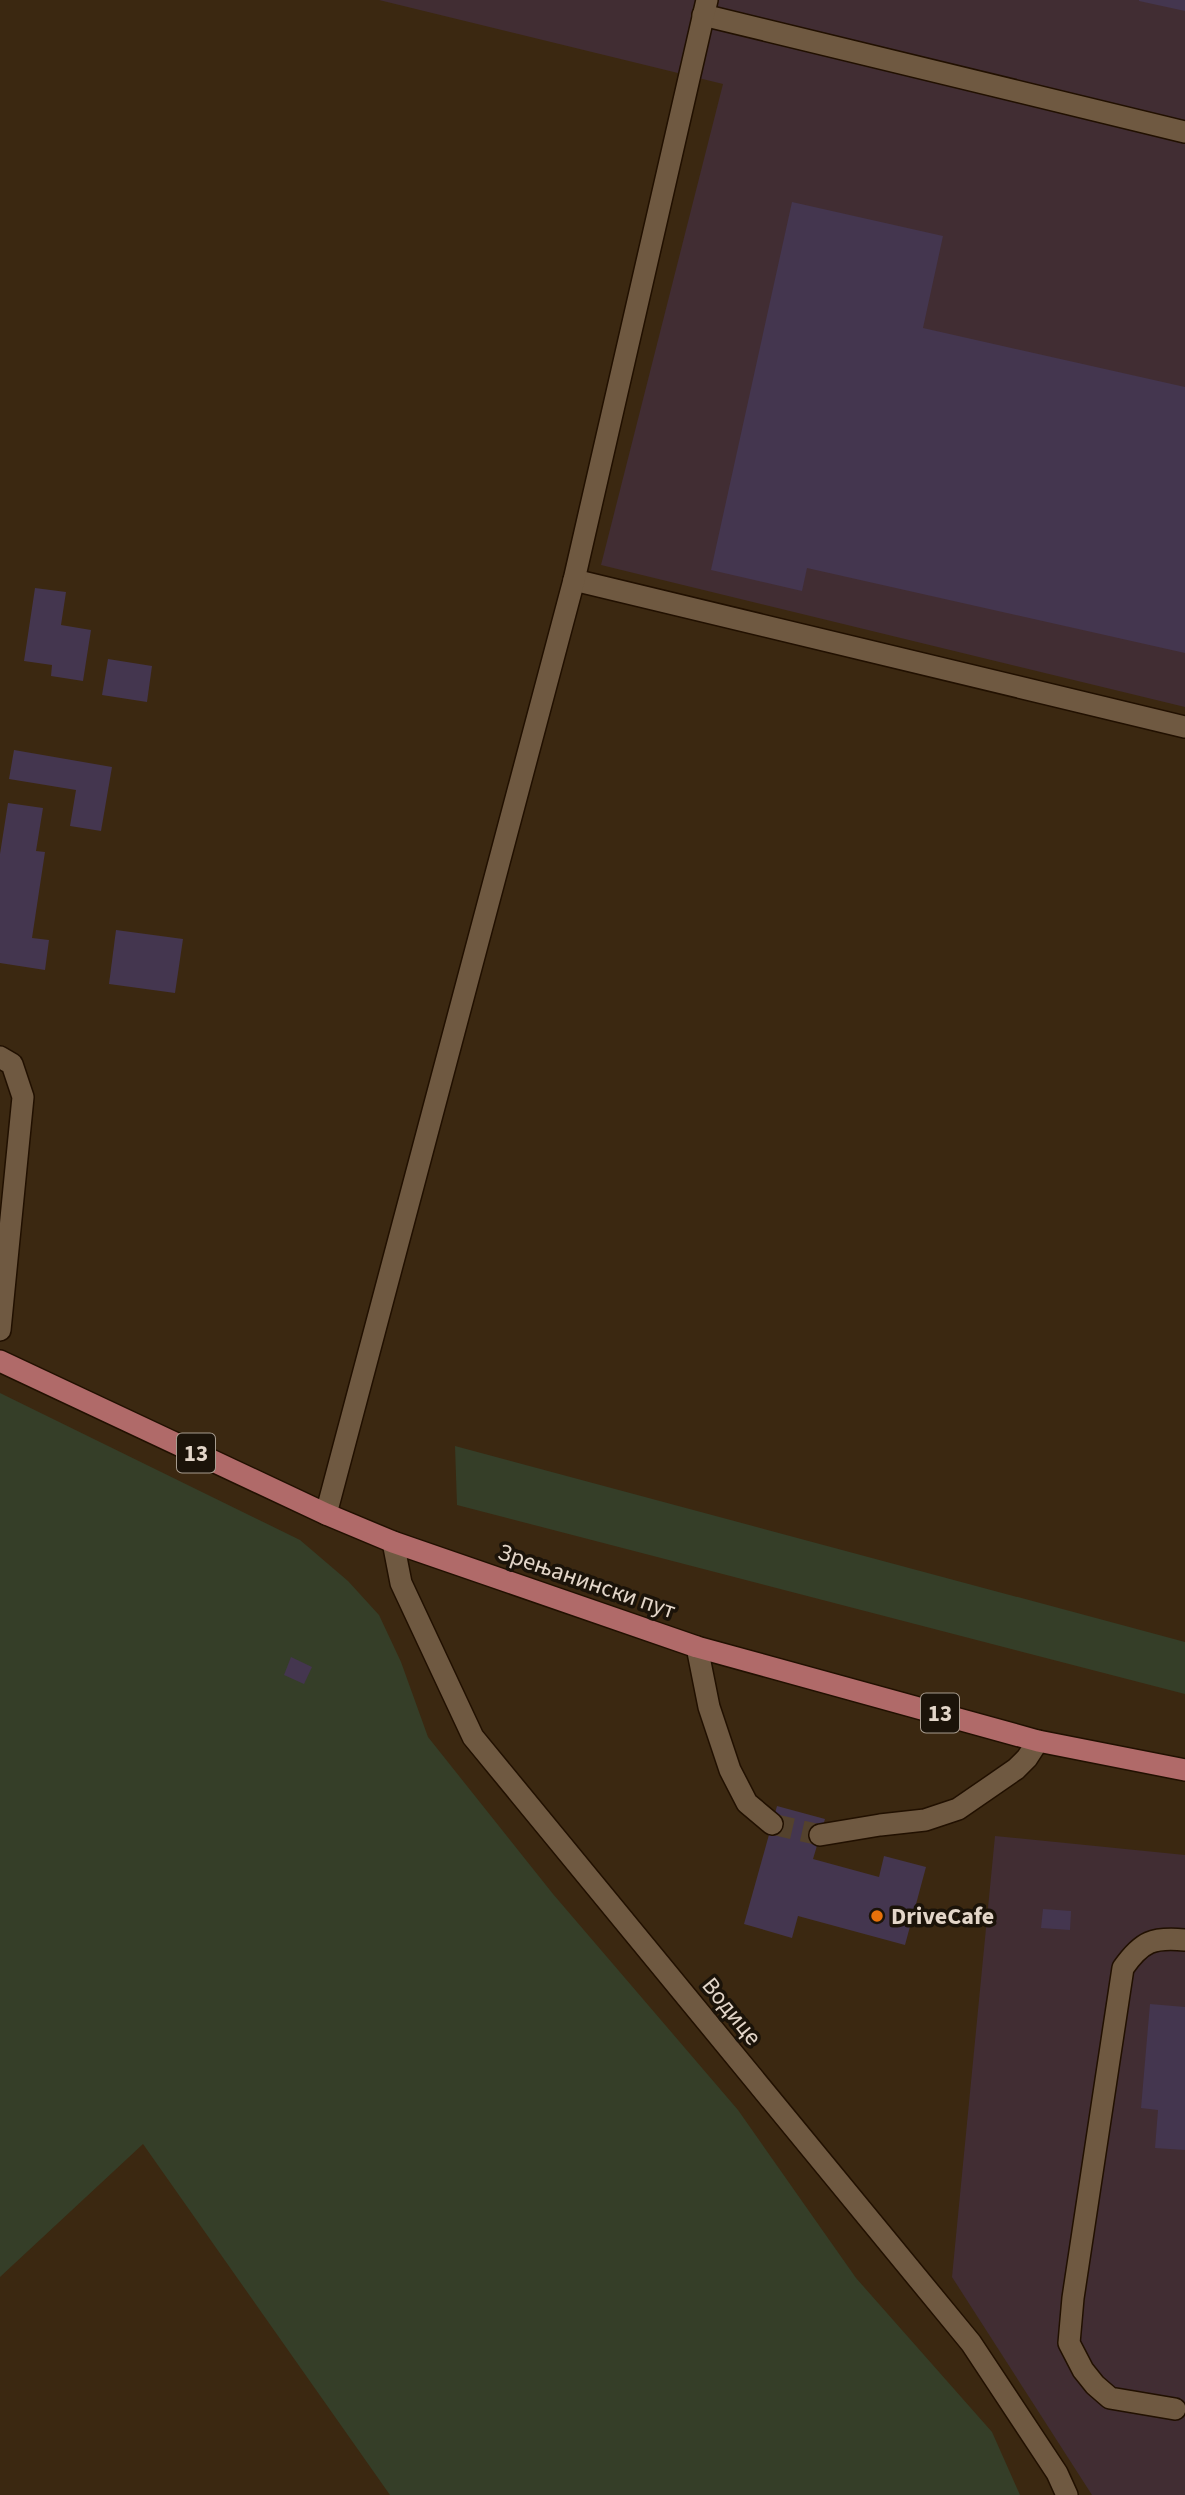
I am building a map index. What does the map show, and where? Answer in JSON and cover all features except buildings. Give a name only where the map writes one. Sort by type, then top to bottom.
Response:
[{"type":"main road","name":"Зрењанински пут","points":[[0,1361],[326,1514],[393,1542],[696,1647],[1038,1741],[1185,1770]]},
{"type":"street","points":[[326,1514],[574,580],[705,7],[1185,132]]},
{"type":"street","points":[[574,580],[1185,727]]},
{"type":"street","points":[[0,1057],[12,1065],[23,1097],[0,1330]]},
{"type":"street","name":"Водице","points":[[393,1542],[401,1583],[473,1737],[971,2343],[1057,2473],[1067,2495]]},
{"type":"street","points":[[696,1647],[709,1707],[730,1770],[747,1803],[772,1824]]},
{"type":"street","points":[[820,1835],[925,1820],[958,1809],[984,1794],[1016,1769],[1038,1741]]},
{"type":"street","points":[[1175,2409],[1110,2398],[1083,2370],[1069,2343],[1073,2298],[1123,1968],[1138,1950],[1160,1937],[1185,1940]]},
{"type":"shaded area","points":[[379,0],[1185,0],[1185,707],[601,565],[723,84]]},
{"type":"shaded area","points":[[995,1836],[1185,1855],[1185,2495],[1092,2495],[952,2277]]},
{"type":"green space","points":[[0,1393],[300,1540],[348,1581],[379,1615],[401,1662],[428,1737],[553,1894],[738,2110],[856,2278],[992,2432],[1020,2495],[390,2495],[143,2144],[0,2277]]},
{"type":"green space","points":[[455,1446],[1185,1642],[1185,1694],[457,1505]]},
{"type":"tunnel","points":[[772,1824],[820,1835]]},
{"type":"place","name":"DriveCafe","points":[[877,1916]]}]
